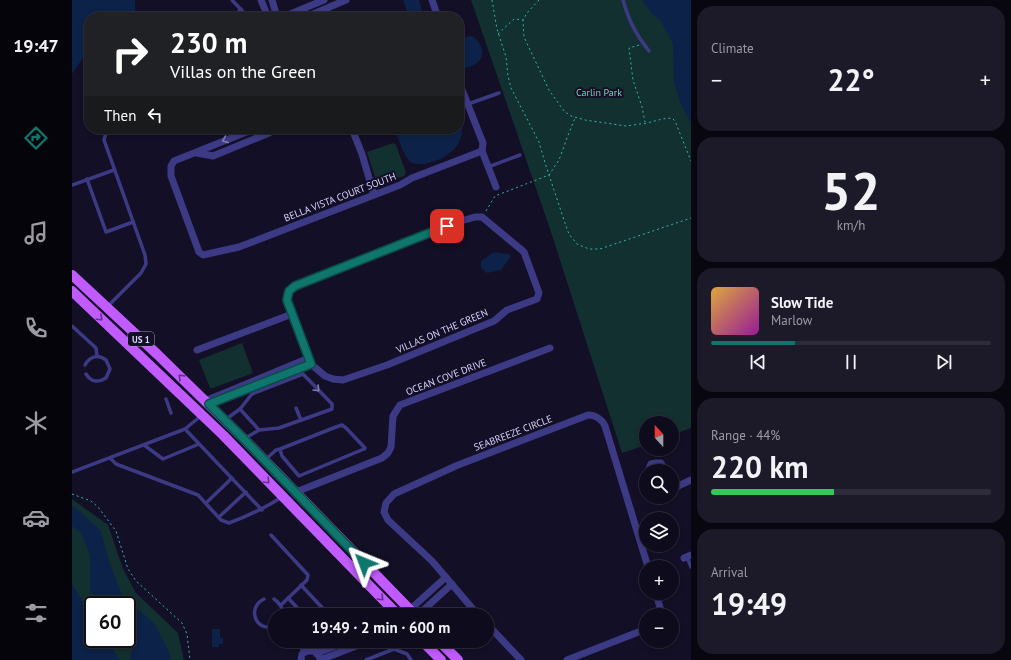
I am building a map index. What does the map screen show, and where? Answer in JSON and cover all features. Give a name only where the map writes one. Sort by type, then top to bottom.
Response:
[{"type":"main road","name":"US 1","points":[[72,275],[225,420],[406,608]]},
{"type":"main road","points":[[72,282],[86,295],[103,304]]},
{"type":"main road","name":"US 1","points":[[72,291],[202,415],[391,608]]},
{"type":"main road","points":[[162,376],[174,382],[235,440],[244,439]]},
{"type":"main road","points":[[282,497],[297,502],[340,545],[364,563]]},
{"type":"main road","points":[[429,648],[441,660]]},
{"type":"main road","points":[[447,648],[458,660]]},
{"type":"street","points":[[261,0],[266,12]]},
{"type":"street","points":[[272,0],[276,12]]},
{"type":"street","points":[[295,12],[324,0]]},
{"type":"street","points":[[318,12],[346,0]]},
{"type":"street","points":[[432,0],[436,12]]},
{"type":"street","points":[[464,94],[483,143],[482,151],[496,188]]},
{"type":"street","points":[[196,153],[213,156],[267,134]]},
{"type":"street","points":[[354,134],[362,154],[374,195]]},
{"type":"street","points":[[196,153],[238,135],[241,145]]},
{"type":"street","name":"BELLA VISTA COURT SOUTH","points":[[196,153],[174,161],[171,166],[171,176],[199,252],[203,255],[239,247],[400,185],[412,178],[482,151]]},
{"type":"street","name":"VILLAS ON THE GREEN","points":[[475,217],[482,217],[524,252],[539,293],[537,298],[507,310],[494,321],[343,380],[325,376],[310,361],[287,300],[289,291],[295,286],[461,221],[475,217]]},
{"type":"street","points":[[197,350],[292,314]]},
{"type":"street","name":"OCEAN COVE DRIVE","points":[[296,492],[382,458],[388,453],[392,440],[393,416],[400,405],[550,348]]},
{"type":"street","points":[[207,403],[310,361]]},
{"type":"street","name":"SEABREEZE CIRCLE","points":[[472,608],[432,561],[386,519],[386,503],[394,494],[458,465],[588,415],[600,419],[605,426],[646,560]]},
{"type":"street","points":[[651,464],[662,464]]},
{"type":"street","points":[[679,486],[691,480]]},
{"type":"street","points":[[417,608],[432,590],[446,577]]},
{"type":"street","points":[[421,608],[439,596],[452,584]]},
{"type":"street","points":[[432,590],[439,596]]},
{"type":"street","points":[[494,631],[521,660]]},
{"type":"street","points":[[567,660],[639,632]]},
{"type":"street","points":[[319,658],[337,648]]},
{"type":"street","points":[[319,658],[348,648]]},
{"type":"street","points":[[301,660],[304,652],[311,650],[319,658]]},
{"type":"lane","points":[[232,0],[244,12]]},
{"type":"lane","points":[[623,0],[627,15],[637,36],[649,50]]},
{"type":"lane","points":[[468,104],[499,93]]},
{"type":"lane","points":[[103,304],[141,273],[146,264],[145,255],[104,140],[106,134]]},
{"type":"lane","points":[[488,167],[520,155]]},
{"type":"lane","points":[[72,185],[114,170]]},
{"type":"lane","points":[[87,179],[106,232],[133,222]]},
{"type":"lane","points":[[72,326],[96,348],[97,356]]},
{"type":"lane","points":[[85,365],[91,358],[97,356],[106,360],[109,374],[106,378],[98,381],[90,379],[86,374]]},
{"type":"lane","points":[[225,420],[240,408],[252,394],[303,374],[332,404],[332,409],[279,428],[259,430],[244,439]]},
{"type":"lane","points":[[166,399],[171,413]]},
{"type":"lane","points":[[240,408],[259,430]]},
{"type":"lane","points":[[296,408],[301,420]]},
{"type":"lane","points":[[72,472],[185,429],[202,415]]},
{"type":"lane","points":[[265,460],[280,448],[342,426],[346,428],[365,448],[299,476],[282,456],[280,448]]},
{"type":"lane","points":[[185,429],[262,510]]},
{"type":"lane","points":[[144,445],[163,459],[199,444]]},
{"type":"lane","points":[[110,458],[116,464],[198,495],[221,520],[229,523],[262,510],[282,497]]},
{"type":"lane","points":[[206,503],[232,478]]},
{"type":"lane","points":[[219,517],[246,492]]},
{"type":"lane","points":[[271,535],[308,575],[309,578],[281,605]]},
{"type":"lane","points":[[687,557],[691,567]]},
{"type":"lane","points":[[301,585],[323,608]]},
{"type":"lane","points":[[288,598],[297,608]]},
{"type":"lane","points":[[264,599],[257,604],[254,615],[256,621],[261,625],[268,627]]},
{"type":"lane","points":[[274,600],[281,605],[282,608]]},
{"type":"lane","points":[[301,648],[304,652]]},
{"type":"lane","points":[[366,660],[394,649],[407,654],[412,660]]},
{"type":"path","points":[[492,0],[498,34],[506,57],[511,88],[540,142],[549,175],[569,234],[578,244],[590,249],[600,249],[691,218]]},
{"type":"path","points":[[539,0],[527,13],[523,20],[524,37],[549,90],[564,111],[576,118],[610,125],[626,126],[672,118],[675,121],[691,161]]},
{"type":"path","points":[[498,34],[514,19],[523,20]]},
{"type":"path","points":[[643,43],[629,48],[632,80],[642,107],[645,123]]},
{"type":"path","points":[[482,217],[495,196],[549,175],[559,160],[576,118]]},
{"type":"path","points":[[72,494],[91,501],[98,507],[116,531],[128,569],[136,581],[182,623],[187,634],[190,660]]},
{"type":"green space","name":"Carlin Park","points":[[471,0],[691,0],[691,428],[679,432],[679,416],[639,416],[639,447],[622,453],[551,232]]},
{"type":"green space","points":[[393,143],[396,145],[406,173],[404,176],[380,184],[377,183],[367,152]]},
{"type":"green space","points":[[242,343],[253,373],[210,388],[199,360]]},
{"type":"green space","points":[[72,499],[108,525],[123,569],[136,593],[178,633],[184,660],[113,660],[105,648],[136,648],[136,596],[84,596],[84,616],[72,598]]},
{"type":"water","points":[[72,0],[135,0],[136,12],[84,12],[84,57],[72,74]]},
{"type":"water","points":[[403,0],[419,0],[423,12],[407,12]]},
{"type":"water","points":[[642,0],[691,0],[691,123],[681,105],[674,82],[673,44],[660,20],[651,13]]},
{"type":"water","points":[[470,36],[476,39],[481,46],[482,54],[479,61],[470,67],[464,69],[464,37]]},
{"type":"water","points":[[396,134],[462,134],[459,143],[452,151],[435,161],[423,164],[411,163],[405,155]]},
{"type":"water","points":[[494,252],[509,254],[511,256],[501,270],[487,273],[481,268],[481,261]]},
{"type":"water","points":[[72,506],[101,531],[109,561],[123,596],[94,596],[90,590],[90,555],[81,533],[72,526]]},
{"type":"water","points":[[72,584],[84,604],[84,648],[112,648],[120,660],[72,660]]},
{"type":"water","points":[[136,607],[154,623],[170,654],[170,660],[130,660],[132,648],[136,648]]},
{"type":"water","points":[[212,629],[220,629],[220,638],[223,638],[223,644],[219,644],[219,647],[212,647]]},
{"type":"route","points":[[364,563],[209,404],[311,364],[287,300],[289,291],[295,286],[447,226]]}]
